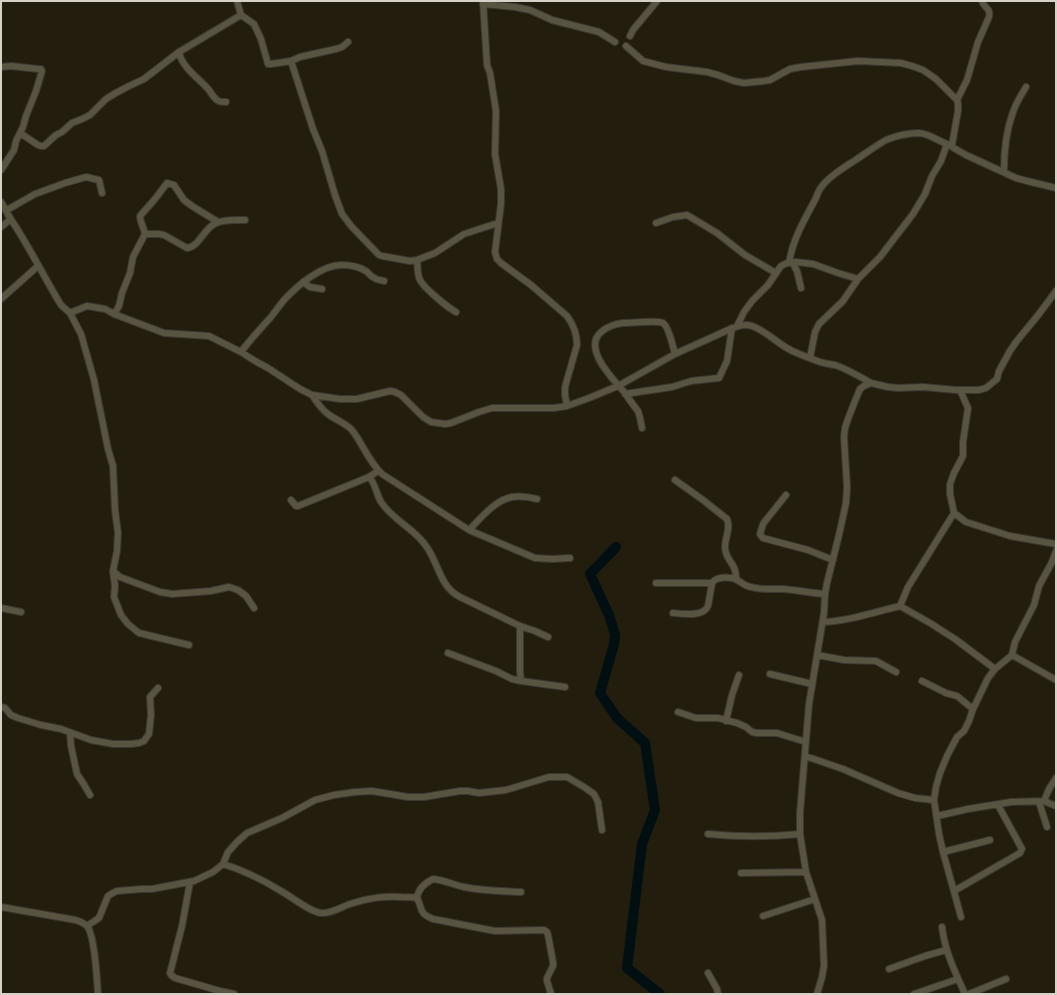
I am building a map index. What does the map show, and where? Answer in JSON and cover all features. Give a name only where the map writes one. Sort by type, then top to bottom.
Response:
[{"type":"street","points":[[237,1],[241,15],[254,24],[265,50],[265,57],[268,64],[291,61],[300,57],[336,49],[342,47],[348,42]]},
{"type":"street","points":[[630,36],[633,30],[657,1]]},
{"type":"street","points":[[957,100],[967,80],[978,42],[989,17],[990,13],[982,1]]},
{"type":"street","points":[[567,406],[565,387],[577,345],[577,338],[571,321],[531,285],[497,259],[495,252],[500,189],[495,154],[496,111],[490,73],[487,65],[483,2],[530,10],[552,20],[599,32],[615,42]]},
{"type":"street","points":[[20,133],[38,145],[44,146],[72,123],[82,120],[90,115],[106,99],[126,87],[144,79],[179,52],[241,15]]},
{"type":"street","points":[[626,46],[643,60],[666,66],[707,72],[734,82],[744,83],[770,80],[790,70],[801,67],[858,61],[901,63],[923,70],[936,79],[957,100],[958,111],[949,145],[932,176],[925,194],[913,214],[880,257],[858,279],[843,301],[819,324],[815,332],[810,358]]},
{"type":"street","points":[[179,52],[188,69],[208,89],[214,98],[226,102]]},
{"type":"street","points":[[291,61],[313,129],[324,156],[343,217],[380,255],[410,261],[417,260],[436,253],[464,234],[498,223]]},
{"type":"street","points":[[1,66],[41,69],[42,71],[14,150],[1,170]]},
{"type":"street","points":[[1004,171],[1004,153],[1007,134],[1013,112],[1026,87]]},
{"type":"street","points":[[801,288],[799,278],[791,262],[792,250],[799,229],[820,189],[843,168],[887,140],[916,133],[928,134],[966,155],[1027,181],[1056,188]]},
{"type":"street","points":[[7,210],[35,194],[86,177],[99,180],[102,193]]},
{"type":"street","points":[[114,314],[119,306],[122,293],[130,273],[133,258],[145,234],[140,216],[167,183],[174,185],[184,200],[218,222]]},
{"type":"street","points":[[1,202],[61,305],[70,313],[81,334],[94,380],[108,449],[113,466],[115,510],[118,534],[117,551],[113,571],[115,586],[114,597],[121,615],[128,624],[139,633],[189,645]]},
{"type":"street","points":[[656,223],[674,217],[687,215],[716,233],[745,255],[776,273]]},
{"type":"street","points":[[1,227],[10,219]]},
{"type":"street","points":[[145,234],[164,235],[189,248],[194,246],[211,226],[218,222],[226,220],[245,220]]},
{"type":"street","points":[[417,260],[421,281],[446,306],[456,312]]},
{"type":"street","points":[[625,394],[672,387],[691,381],[719,378],[727,361],[735,327],[747,306],[768,285],[781,266],[791,262],[813,264],[858,279]]},
{"type":"street","points":[[241,352],[253,335],[297,287],[303,282],[332,266],[341,265],[355,267],[365,270],[374,278],[384,281]]},
{"type":"street","points":[[1,299],[38,266]]},
{"type":"street","points":[[303,282],[310,287],[322,289]]},
{"type":"street","points":[[70,313],[87,306],[105,309],[114,314],[164,333],[208,336],[241,352],[312,395],[351,399],[390,391],[395,392],[401,395],[423,417],[431,422],[445,424],[492,408],[554,408],[567,406],[618,386],[675,354],[735,327],[746,325],[752,326],[768,335],[785,348],[820,362],[835,365],[871,382],[888,387],[979,390],[986,388],[997,379],[999,371],[1013,346],[1056,291]]},
{"type":"street","points":[[642,428],[638,411],[602,365],[595,348],[596,338],[601,331],[616,324],[661,323],[667,327],[675,354]]},
{"type":"street","points":[[816,994],[824,966],[822,920],[806,872],[800,834],[800,813],[807,722],[823,622],[825,594],[839,535],[846,495],[845,428],[854,401],[860,389],[871,382]]},
{"type":"street","points":[[960,390],[968,408],[963,442],[963,456],[950,484],[950,494],[954,513],[966,522],[1010,536],[1049,542],[1056,545]]},
{"type":"street","points":[[312,395],[320,407],[329,415],[345,424],[352,431],[378,471],[469,530],[535,558],[570,558]]},
{"type":"street","points":[[291,500],[296,506],[298,506],[369,477],[378,471]]},
{"type":"street","points":[[369,477],[373,481],[382,503],[423,542],[448,589],[455,594],[520,626],[548,637]]},
{"type":"street","points":[[675,480],[727,519],[729,529],[725,548],[727,556],[734,566],[736,579]]},
{"type":"street","points":[[786,495],[763,524],[760,534],[763,538],[808,550],[833,560]]},
{"type":"street","points":[[469,530],[485,514],[503,500],[515,497],[537,498]]},
{"type":"street","points":[[900,606],[908,587],[925,562],[954,513]]},
{"type":"street","points":[[961,917],[939,834],[934,800],[936,787],[947,756],[969,721],[988,678],[1012,655],[1015,642],[1034,605],[1039,586],[1052,562],[1056,551]]},
{"type":"street","points":[[113,571],[120,577],[160,592],[172,594],[212,591],[229,587],[238,590],[246,596],[254,608]]},
{"type":"street","points":[[656,583],[712,583],[718,579],[732,578],[742,582],[745,585],[757,588],[783,589],[825,594]]},
{"type":"street","points":[[672,613],[686,614],[704,612],[708,606],[712,583]]},
{"type":"street","points":[[823,622],[850,619],[900,606],[955,639],[995,670]]},
{"type":"street","points":[[1,608],[21,612]]},
{"type":"street","points":[[520,626],[521,681]]},
{"type":"street","points":[[448,653],[496,671],[512,679],[565,686]]},
{"type":"street","points":[[817,655],[844,660],[876,661],[896,672]]},
{"type":"street","points":[[1012,655],[1056,680]]},
{"type":"street","points":[[770,674],[812,684]]},
{"type":"street","points":[[726,720],[732,694],[739,675]]},
{"type":"street","points":[[922,681],[946,693],[957,696],[973,709]]},
{"type":"street","points":[[1,707],[5,708],[12,715],[18,718],[61,729],[91,740],[123,745],[144,741],[149,734],[151,714],[150,697],[158,688]]},
{"type":"street","points":[[678,712],[696,718],[718,718],[737,723],[746,727],[752,732],[777,733],[806,742]]},
{"type":"street","points":[[70,733],[71,746],[77,774],[90,795]]},
{"type":"street","points":[[805,756],[898,793],[914,798],[934,800]]},
{"type":"street","points":[[87,926],[99,918],[108,896],[111,894],[117,891],[142,888],[152,889],[190,882],[213,872],[223,864],[228,852],[247,833],[282,818],[315,800],[334,795],[372,791],[408,797],[424,797],[460,791],[479,792],[506,790],[550,777],[567,777],[594,794],[598,802],[602,830]]},
{"type":"street","points":[[1047,827],[1042,801],[1056,778]]},
{"type":"street","points":[[937,816],[1011,802],[1042,801],[1056,806]]},
{"type":"street","points":[[954,891],[1020,853],[1022,849],[998,805]]},
{"type":"street","points":[[708,834],[733,836],[778,836],[800,834]]},
{"type":"street","points":[[943,852],[990,840]]},
{"type":"street","points":[[223,864],[236,868],[275,887],[312,910],[320,913],[327,913],[350,904],[376,897],[389,896],[417,898]]},
{"type":"street","points":[[741,873],[806,872]]},
{"type":"street","points":[[521,892],[482,890],[440,879],[434,879],[421,888],[418,892],[417,898],[422,912],[426,917],[433,919],[496,931],[544,930],[547,932],[553,962],[553,966],[547,978],[551,994]]},
{"type":"street","points":[[190,882],[182,926],[170,972],[171,975],[175,978],[234,994]]},
{"type":"street","points":[[763,916],[815,899]]},
{"type":"street","points":[[1,907],[70,918],[80,921],[87,926],[90,931],[92,941],[98,994]]},
{"type":"street","points":[[942,928],[948,958],[965,994]]},
{"type":"street","points":[[889,969],[946,950]]},
{"type":"street","points":[[708,973],[717,989],[718,994]]},
{"type":"street","points":[[914,994],[958,979]]},
{"type":"street","points":[[969,994],[1006,979]]},
{"type":"waterway","points":[[616,547],[590,574],[609,615],[615,634],[614,644],[600,693],[617,718],[645,743],[655,810],[642,844],[627,968],[660,994]]}]
